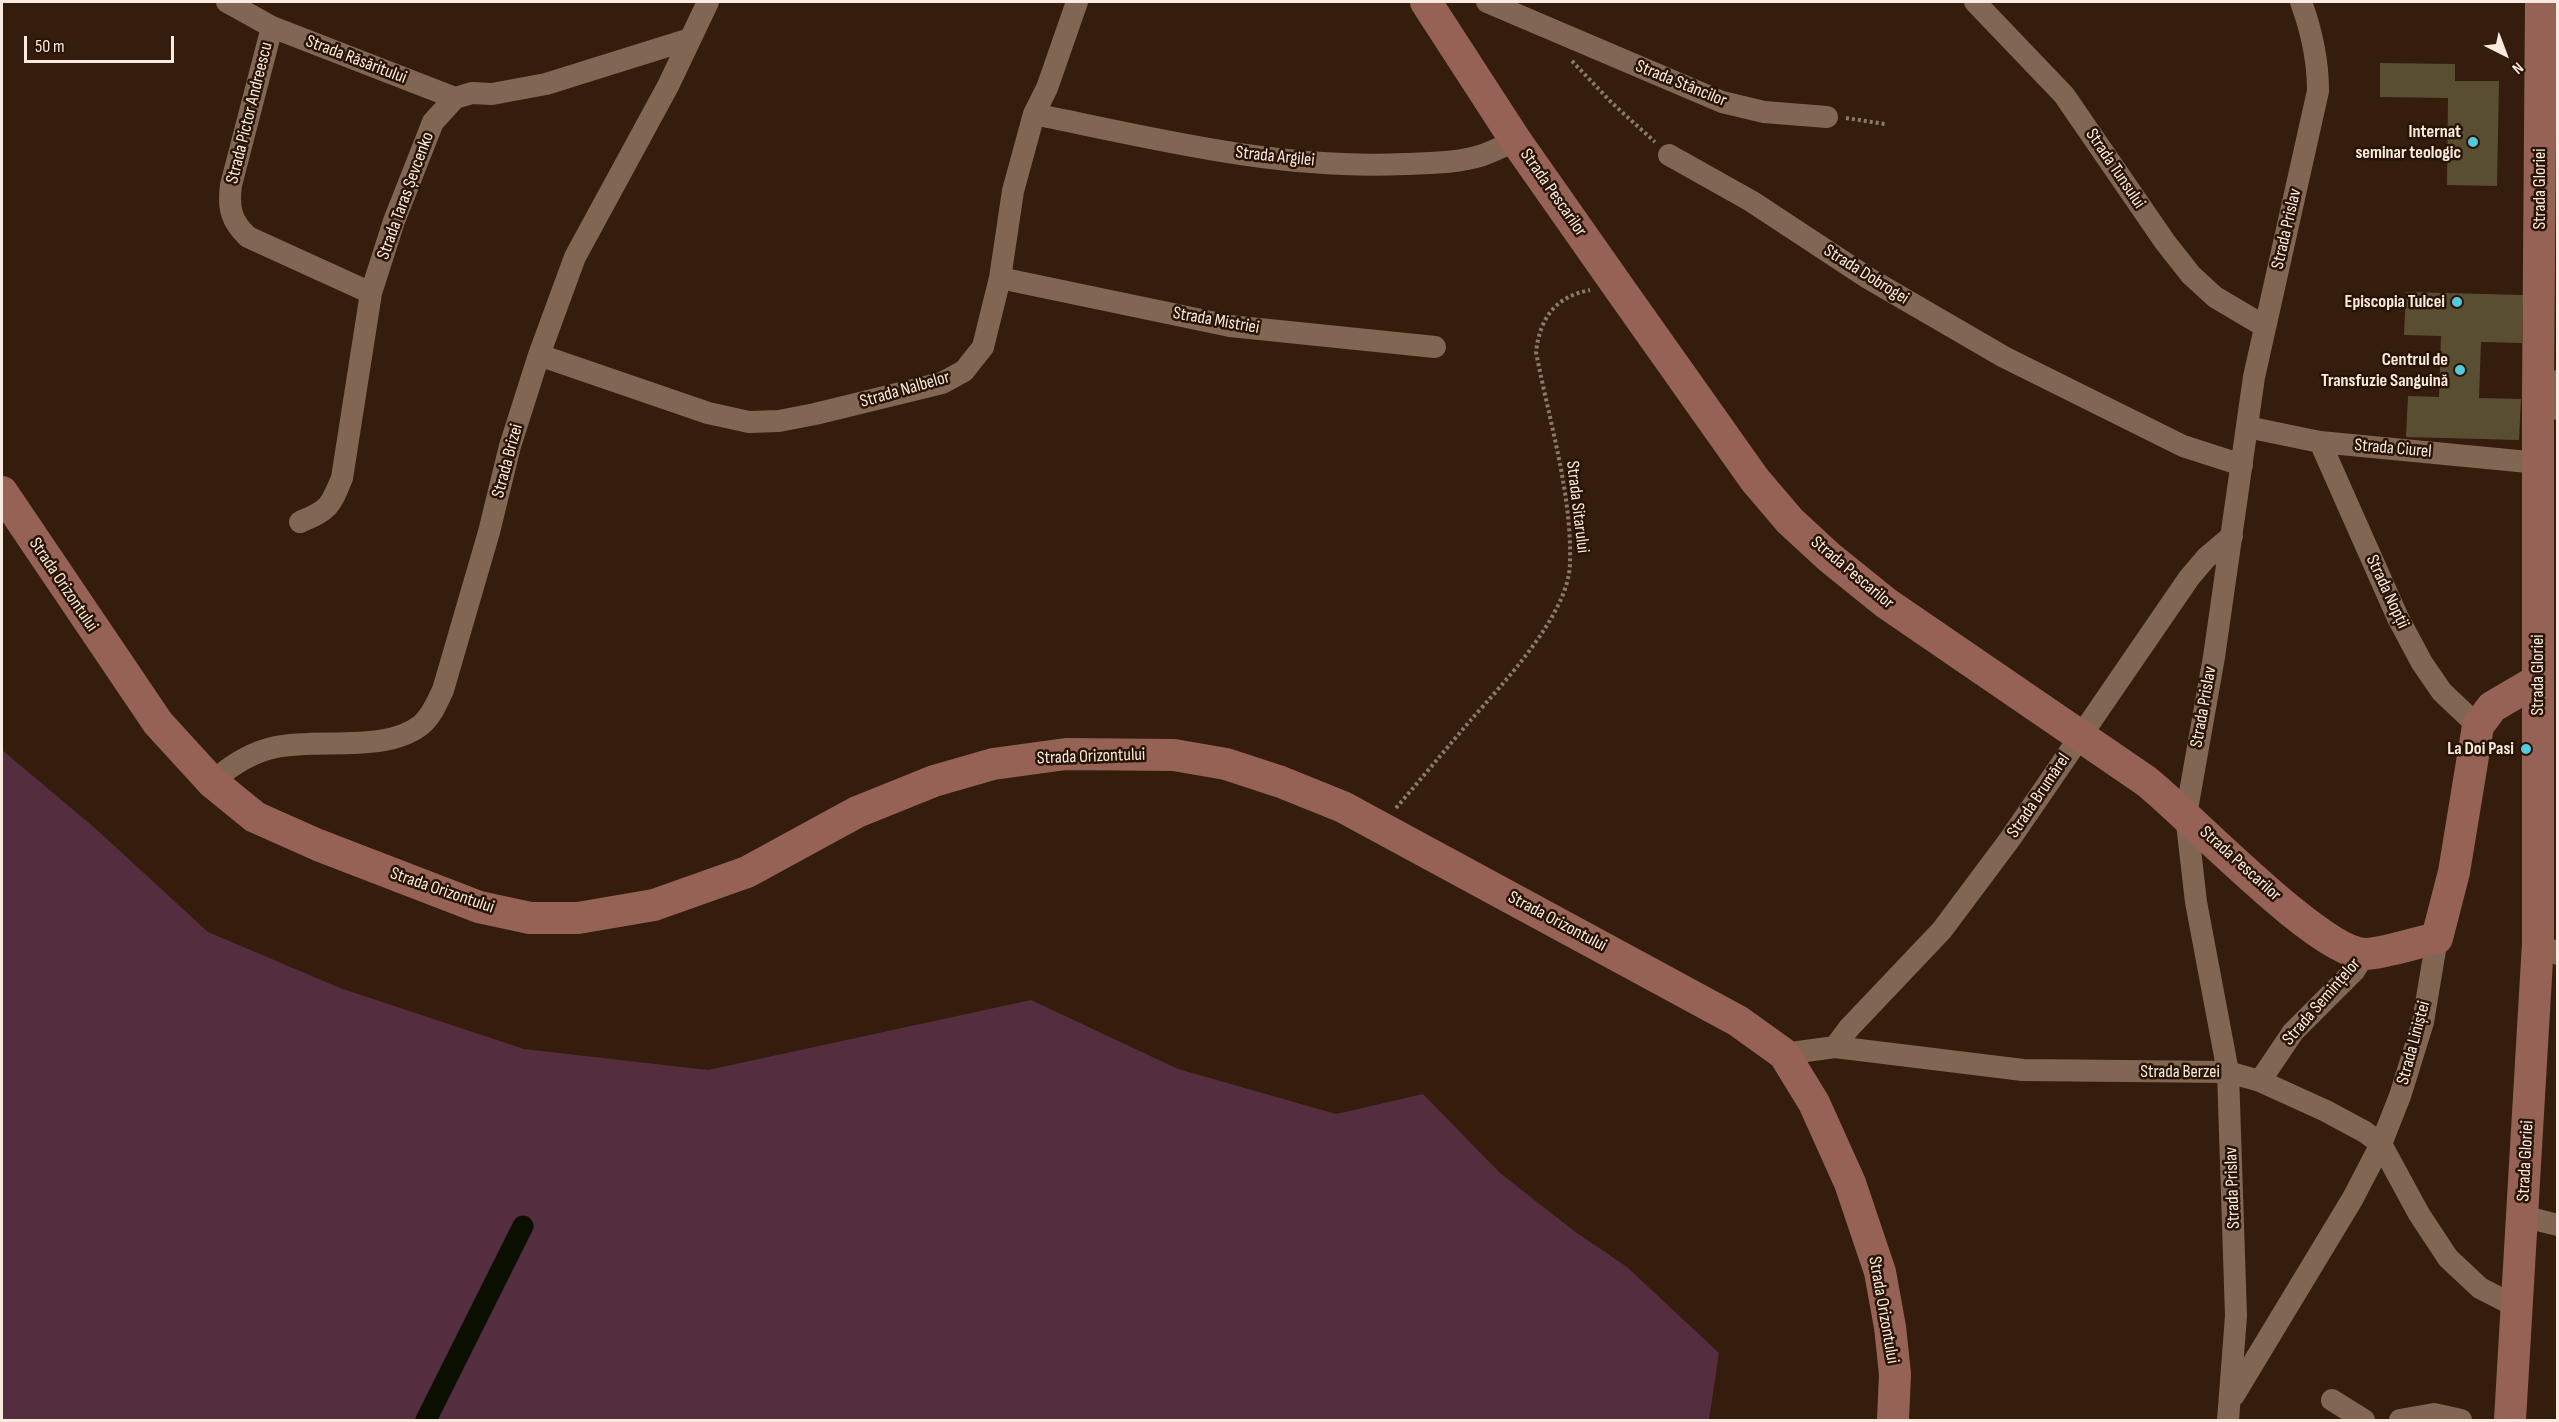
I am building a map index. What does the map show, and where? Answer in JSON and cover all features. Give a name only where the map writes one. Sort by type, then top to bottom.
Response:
[{"type":"street","name":"Strada Răsăritului","points":[[227,2],[272,27],[455,98]]},
{"type":"street","name":"Strada Brizei","points":[[212,782],[233,763],[275,747],[382,740],[406,735],[422,724],[434,710],[443,690],[489,532],[510,446],[538,355],[575,257],[668,86],[708,2]]},
{"type":"street","name":"Strada Nalbelor","points":[[538,355],[708,413],[749,422],[779,421],[909,392],[942,383],[964,371],[983,347],[1000,278],[1012,191],[1034,114],[1047,88],[1077,2]]},
{"type":"street","name":"Strada Pescarilor","points":[[1426,2],[1516,141],[1755,480],[1790,521],[1829,557],[1886,603],[2146,781],[2186,814],[2243,870],[2325,937],[2338,945],[2365,954]]},
{"type":"street","name":"Strada Stâncilor","points":[[1487,2],[1722,102],[1764,112],[1827,117]]},
{"type":"street","name":"Strada Tunsului","points":[[1975,2],[2064,95],[2165,242],[2191,275],[2215,297],[2264,326]]},
{"type":"street","name":"Strada Prislav","points":[[2230,1409],[2236,1316],[2228,1072],[2196,902],[2186,814],[2264,326],[2318,91],[2318,67],[2313,34],[2301,2]]},
{"type":"street","name":"Strada Gloriei","points":[[2510,1420],[2522,1216],[2548,949],[2545,663],[2539,462],[2551,394],[2541,2]]},
{"type":"street","name":"Strada Pictor Andreescu","points":[[272,27],[231,185],[229,202],[231,216],[248,237],[371,293]]},
{"type":"street","points":[[455,98],[472,93],[492,94],[546,84],[690,39]]},
{"type":"street","name":"Strada Taras Șevcenko","points":[[300,522],[323,513],[342,478],[371,293],[394,221],[433,122],[455,98]]},
{"type":"street","name":"Strada Argilei","points":[[1034,114],[1185,145],[1258,157],[1371,166],[1450,162],[1483,155],[1516,141]]},
{"type":"street","name":"Strada Dobrogei","points":[[1669,156],[1751,201],[1868,278],[2004,357],[2183,446],[2242,465]]},
{"type":"street","name":"Strada Mistriei","points":[[1000,278],[1230,326],[1435,347]]},
{"type":"street","name":"Strada Ciurel","points":[[2247,427],[2320,442],[2539,462]]},
{"type":"street","name":"Strada Nopții","points":[[2320,442],[2398,618],[2422,663],[2442,692],[2478,726]]},
{"type":"street","name":"Strada Orizontului","points":[[2,492],[158,723],[212,782],[255,817],[318,845],[478,907],[530,918],[578,918],[654,905],[747,872],[857,812],[934,781],[993,764],[1066,754],[1174,755],[1226,764],[1281,782],[1343,807],[1738,1021],[1784,1054],[1814,1103],[1850,1183],[1880,1272],[1890,1327],[1895,1374],[1893,1420]]},
{"type":"street","name":"Strada Brumărel","points":[[1835,1047],[1848,1028],[1942,930],[2010,839],[2189,578],[2206,558],[2232,536]]},
{"type":"street","points":[[2478,726],[2493,707],[2545,663]]},
{"type":"street","name":"Strada Liniștei","points":[[2230,1409],[2353,1198],[2381,1144],[2400,1096],[2423,1023],[2437,939],[2454,872],[2478,726]]},
{"type":"street","points":[[2365,954],[2437,939]]},
{"type":"street","name":"Strada Semințelor","points":[[2260,1081],[2293,1032],[2354,971],[2365,954]]},
{"type":"street","name":"Strada Berzei","points":[[1784,1054],[1835,1047],[2023,1070],[2228,1072],[2260,1081],[2326,1111],[2365,1132],[2381,1144],[2419,1214],[2448,1258],[2480,1288],[2516,1306]]},
{"type":"street","points":[[2522,1216],[2558,1224]]},
{"type":"street","points":[[2332,1400],[2364,1420]]},
{"type":"street","points":[[2400,1420],[2434,1414],[2461,1420]]},
{"type":"path","points":[[1564,53],[1612,103],[1669,156]]},
{"type":"path","points":[[1827,117],[1834,116],[1886,124]]},
{"type":"path","name":"Strada Sitarului","points":[[1380,826],[1505,680],[1540,635],[1563,597],[1570,564],[1564,491],[1536,352],[1539,332],[1545,317],[1561,303],[1582,292],[1617,285]]},
{"type":"shaded area","points":[[2,750],[96,829],[208,932],[340,988],[524,1049],[708,1070],[1031,1000],[1178,1069],[1336,1114],[1423,1094],[1500,1173],[1574,1231],[1627,1267],[1719,1353],[1709,1420],[2,1420]]},
{"type":"building","name":"Internat seminar teologic","points":[[2380,63],[2455,64],[2455,81],[2499,81],[2497,186],[2447,185],[2448,98],[2380,97]]},
{"type":"building","name":"Centrul de Transfuzie Sanguină","points":[[2406,292],[2523,295],[2522,343],[2481,342],[2479,398],[2521,399],[2519,440],[2406,437],[2408,396],[2439,397],[2441,336],[2404,335]]},
{"type":"waterway","points":[[426,1420],[523,1226]]},
{"type":"place","name":"Internat seminar teologic","points":[[2473,142]]},
{"type":"place","name":"Episcopia Tulcei","points":[[2457,302]]},
{"type":"place","name":"Centrul de Transfuzie Sanguină","points":[[2460,370]]},
{"type":"place","name":"La Doi Pasi","points":[[2526,749]]}]
